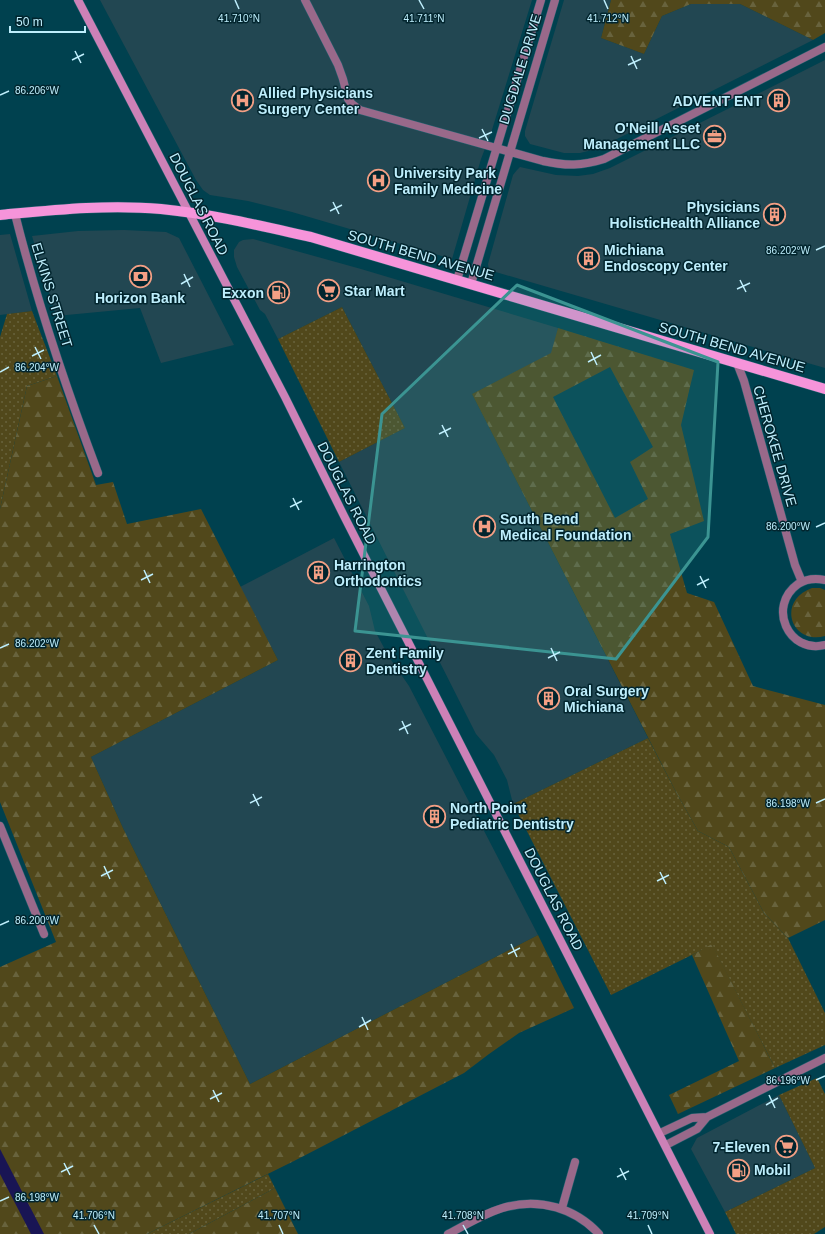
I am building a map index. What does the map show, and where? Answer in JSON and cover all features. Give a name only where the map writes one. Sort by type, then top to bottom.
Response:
[{"type":"main road","name":"SOUTH BEND AVENUE","points":[[0,215],[96,207],[160,209],[189,212],[252,223],[311,237],[825,388]]},
{"type":"street","name":"DOUGLAS ROAD","points":[[78,0],[285,397],[344,516],[660,1133],[710,1234]]},
{"type":"street","points":[[305,0],[338,66],[348,99],[360,110],[562,165],[573,165],[597,161],[615,154],[825,47]]},
{"type":"street","name":"DUGDALE DRIVE","points":[[457,280],[541,0]]},
{"type":"street","name":"DUGDALE DRIVE","points":[[471,284],[509,151],[555,0]]},
{"type":"street","name":"ELKINS STREET","points":[[15,214],[21,239],[61,369],[98,473]]},
{"type":"street","name":"CHEROKEE DRIVE","points":[[738,363],[795,565],[802,582]]},
{"type":"street","points":[[825,580],[811,579],[802,582],[793,588],[787,596],[783,606],[785,626],[791,635],[800,642],[809,645],[820,646],[825,644]]},
{"type":"street","points":[[0,826],[44,934]]},
{"type":"street","points":[[660,1133],[692,1118],[707,1117],[825,1058]]},
{"type":"street","points":[[666,1145],[697,1129],[707,1117]]},
{"type":"street","points":[[562,1208],[575,1162]]},
{"type":"street","points":[[448,1234],[475,1220],[506,1207],[536,1203],[562,1208],[588,1223],[599,1234]]},
{"type":"highlighted area","points":[[517,285],[718,362],[708,537],[616,659],[355,631],[382,414]]},
{"type":"shaded area","points":[[100,0],[532,0],[491,133],[481,159],[452,259],[292,212],[248,201],[210,195],[203,190],[196,180]]},
{"type":"shaded area","points":[[564,0],[611,0],[601,38],[644,54],[662,16],[691,4],[740,4],[813,40],[605,145],[580,153],[564,153],[530,144],[525,136],[525,131]]},
{"type":"shaded area","points":[[825,60],[825,368],[489,270],[488,264],[513,175],[520,167],[556,175],[578,176],[593,174],[610,168]]},
{"type":"shaded area","points":[[124,230],[166,232],[179,238],[234,345],[161,363],[140,308],[56,316],[32,236],[78,231]]},
{"type":"shaded area","points":[[10,234],[32,311],[0,315],[0,235]]},
{"type":"shaded area","points":[[253,239],[361,269],[558,328],[552,353],[472,394],[648,738],[513,804],[507,780],[494,755],[476,734],[339,462],[405,428],[342,307],[278,339],[265,314],[260,310],[237,267],[234,257],[234,250],[239,242]]},
{"type":"shaded area","points":[[334,538],[369,606],[375,631],[389,657],[409,686],[538,935],[250,1084],[123,828],[91,757],[278,660],[240,587]]},
{"type":"shaded area","points":[[779,1095],[815,1168],[725,1212],[691,1149],[697,1138]]},
{"type":"shaded area","points":[[0,1149],[44,1234],[31,1234],[0,1174]]},
{"type":"green space","points":[[611,0],[825,0],[825,33],[813,40],[740,4],[691,4],[662,16],[644,54],[601,38]]},
{"type":"green space","points":[[342,307],[405,428],[339,462],[278,339]]},
{"type":"green space","points":[[32,311],[57,376],[27,386],[0,509],[0,337],[7,314]]},
{"type":"green space","points":[[558,328],[694,370],[681,425],[704,521],[670,534],[687,593],[714,602],[753,686],[825,705],[825,920],[788,938],[764,913],[729,847],[698,831],[676,792],[472,394],[551,353]],"holes":[[[610,367],[653,447],[630,462],[648,499],[615,518],[553,397]]]},
{"type":"green space","points":[[57,376],[96,485],[113,482],[127,524],[201,509],[278,660],[91,757],[123,828],[250,1084],[538,935],[574,1008],[519,1033],[464,1073],[294,1161],[147,1234],[0,1234],[0,967],[56,942],[0,802],[0,509],[27,386]]},
{"type":"green space","points":[[812,588],[820,588],[825,590],[825,636],[813,637],[804,634],[796,628],[792,620],[791,611],[794,602],[801,594]]},
{"type":"green space","points":[[648,738],[698,831],[729,847],[764,913],[788,938],[825,1013],[825,1045],[775,1068],[712,945],[611,995],[513,804]]},
{"type":"green space","points":[[712,944],[775,1068],[678,1114],[669,1095],[739,1061],[692,955]]},
{"type":"green space","points":[[817,1078],[825,1094],[825,1227],[814,1234],[736,1234],[725,1212],[815,1168],[779,1095]]},
{"type":"green space","points":[[268,1174],[275,1188],[189,1234],[147,1234]]},
{"type":"green space","points":[[275,1188],[298,1234],[189,1234]]},
{"type":"place","name":"Allied Physicians Surgery Center","points":[[242,101]]},
{"type":"place","name":"ADVENT ENT","points":[[778,101]]},
{"type":"place","name":"O'Neill Asset Management LLC","points":[[715,136]]},
{"type":"place","name":"University Park Family Medicine","points":[[378,181]]},
{"type":"place","name":"Physicians HolisticHealth Alliance","points":[[775,215]]},
{"type":"place","name":"Michiana Endoscopy Center","points":[[588,258]]},
{"type":"place","name":"Horizon Bank","points":[[140,276]]},
{"type":"place","name":"Star Mart","points":[[328,291]]},
{"type":"place","name":"Exxon","points":[[279,293]]},
{"type":"place","name":"South Bend Medical Foundation","points":[[485,527]]},
{"type":"place","name":"Harrington Orthodontics","points":[[318,573]]},
{"type":"place","name":"Zent Family Dentistry","points":[[351,661]]},
{"type":"place","name":"Oral Surgery Michiana","points":[[549,699]]},
{"type":"place","name":"North Point Pediatric Dentistry","points":[[435,816]]},
{"type":"place","name":"7-Eleven","points":[[786,1147]]},
{"type":"place","name":"Mobil","points":[[739,1170]]}]
